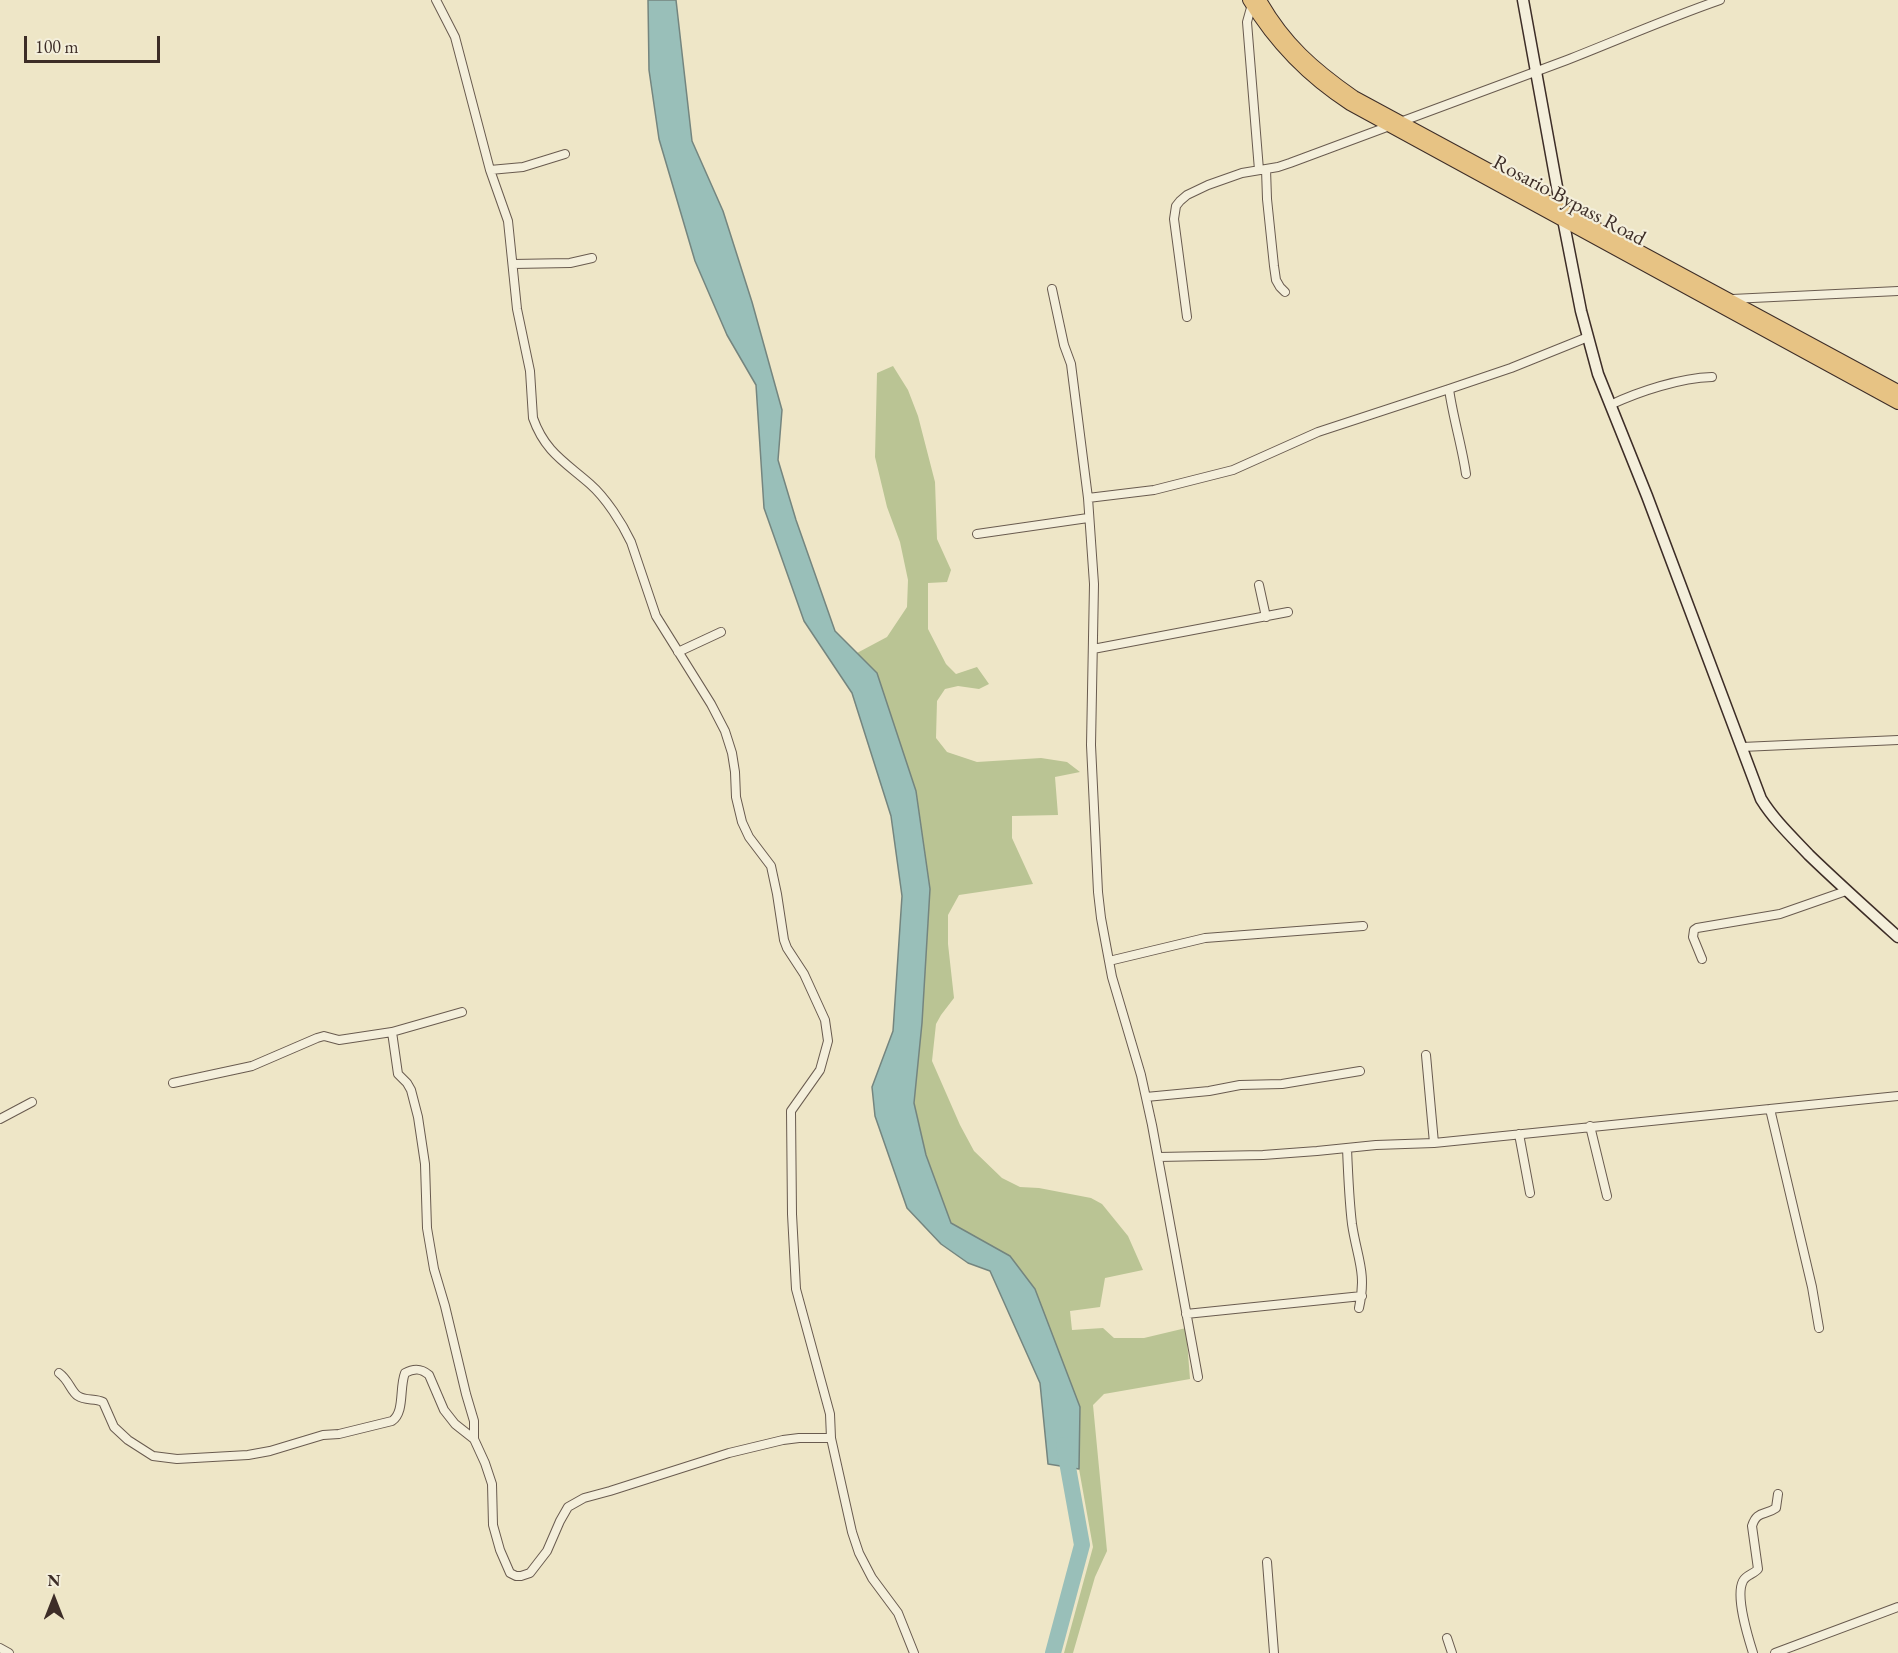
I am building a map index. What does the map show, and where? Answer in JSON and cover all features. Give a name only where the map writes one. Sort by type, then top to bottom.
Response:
[{"type":"main road","name":"Rosario Bypass Road","points":[[1254,1],[1308,63],[1393,124],[1728,299],[1898,391]]},
{"type":"main road","name":"Rosario Bypass Road","points":[[1562,214],[1898,403]]},
{"type":"street","points":[[436,0],[455,37],[490,170],[508,221],[517,309],[530,371],[535,425],[556,456],[592,485],[626,530],[656,616],[725,730],[732,753],[736,797],[742,822],[749,837],[771,866],[784,940],[816,998],[828,1034],[820,1070],[791,1111],[792,1214],[796,1289],[830,1414],[831,1438],[852,1532],[859,1553],[872,1578],[898,1612],[914,1653]]},
{"type":"street","points":[[1523,0],[1562,214],[1598,374],[1647,496],[1761,799],[1771,815],[1846,891],[1898,937]]},
{"type":"street","points":[[1187,317],[1174,219],[1176,206],[1187,195],[1242,173],[1290,163],[1720,0]]},
{"type":"street","points":[[1254,1],[1247,22],[1262,170],[1276,280],[1285,292]]},
{"type":"street","points":[[490,170],[523,167],[565,154]]},
{"type":"street","points":[[513,264],[570,263],[592,258]]},
{"type":"street","points":[[1052,289],[1064,345],[1071,364],[1088,498],[1094,584],[1094,649],[1090,714],[1098,892],[1109,961],[1146,1097],[1198,1377]]},
{"type":"street","points":[[1728,299],[1898,291]]},
{"type":"street","points":[[1088,498],[1154,490],[1233,470],[1318,432],[1511,368],[1588,337]]},
{"type":"street","points":[[1610,405],[1624,398],[1681,381],[1712,377]]},
{"type":"street","points":[[1449,389],[1466,474]]},
{"type":"street","points":[[977,534],[1088,518]]},
{"type":"street","points":[[1259,585],[1266,617]]},
{"type":"street","points":[[1094,649],[1288,612]]},
{"type":"street","points":[[678,652],[722,632]]},
{"type":"street","points":[[1742,747],[1898,740]]},
{"type":"street","points":[[1702,959],[1693,937],[1694,930],[1697,928],[1780,914],[1846,891]]},
{"type":"street","points":[[1109,961],[1205,938],[1363,926]]},
{"type":"street","points":[[173,1083],[252,1066],[324,1036],[339,1040],[392,1032],[462,1012]]},
{"type":"street","points":[[392,1032],[398,1074],[411,1090],[418,1117],[425,1164],[427,1228],[434,1269],[474,1420],[474,1439],[492,1484],[493,1525],[500,1551],[510,1573],[516,1576],[530,1574],[547,1551],[568,1508],[584,1498],[729,1453],[799,1438],[831,1438]]},
{"type":"street","points":[[1426,1055],[1434,1143]]},
{"type":"street","points":[[1146,1097],[1209,1091],[1240,1085],[1282,1084],[1360,1071]]},
{"type":"street","points":[[1158,1157],[1263,1155],[1376,1144],[1434,1143],[1898,1096]]},
{"type":"street","points":[[0,1119],[32,1102]]},
{"type":"street","points":[[1770,1110],[1812,1287],[1819,1328]]},
{"type":"street","points":[[1590,1126],[1608,1196]]},
{"type":"street","points":[[1519,1134],[1530,1193]]},
{"type":"street","points":[[1347,1148],[1348,1188],[1363,1278],[1359,1308]]},
{"type":"street","points":[[1186,1314],[1362,1296]]},
{"type":"street","points":[[59,1373],[67,1378],[74,1393],[78,1396],[103,1402],[114,1427],[128,1440],[147,1453],[163,1458],[216,1458],[248,1455],[392,1420],[398,1417],[400,1386],[405,1373],[419,1369],[429,1375],[444,1410],[455,1424],[474,1439]]},
{"type":"street","points":[[1753,1653],[1746,1628],[1741,1588],[1745,1579],[1758,1569],[1752,1526],[1754,1520],[1757,1515],[1776,1508],[1778,1494]]},
{"type":"street","points":[[1268,1562],[1274,1653]]},
{"type":"street","points":[[1775,1653],[1898,1606]]},
{"type":"street","points":[[1447,1638],[1452,1653]]},
{"type":"street","points":[[0,1648],[9,1653]]},
{"type":"green space","points":[[893,366],[908,390],[918,416],[935,482],[937,539],[951,570],[947,582],[928,583],[928,629],[946,664],[956,674],[977,667],[989,684],[979,689],[958,686],[945,689],[937,701],[936,738],[947,752],[977,762],[1041,758],[1067,762],[1080,772],[1055,777],[1058,815],[1012,816],[1012,838],[1033,884],[959,895],[948,915],[948,944],[954,998],[936,1024],[932,1061],[974,1151],[1002,1178],[1020,1187],[1039,1188],[1091,1198],[1102,1204],[1128,1236],[1143,1270],[1105,1278],[1100,1307],[1070,1311],[1072,1330],[1103,1328],[1114,1338],[1144,1338],[1186,1328],[1190,1379],[1104,1394],[1093,1405],[1107,1551],[1095,1577],[1073,1653],[1064,1653],[1093,1547],[1079,1469],[1080,1407],[1010,1257],[951,1223],[926,1155],[914,1103],[922,1023],[930,889],[877,674],[857,653],[887,637],[907,607],[908,580],[900,542],[887,507],[875,457],[877,373]]},
{"type":"water","points":[[648,0],[676,0],[692,141],[723,211],[752,302],[782,410],[778,460],[796,520],[835,631],[877,673],[916,791],[930,889],[922,1023],[914,1103],[926,1155],[951,1223],[1010,1256],[1035,1289],[1080,1407],[1079,1469],[1048,1464],[1040,1383],[990,1271],[968,1263],[941,1244],[907,1208],[875,1116],[872,1087],[893,1031],[902,896],[891,816],[852,693],[804,621],[764,508],[756,385],[727,335],[695,261],[659,139],[649,70]]},
{"type":"waterway","points":[[1053,1653],[1082,1545],[1064,1445]]}]
